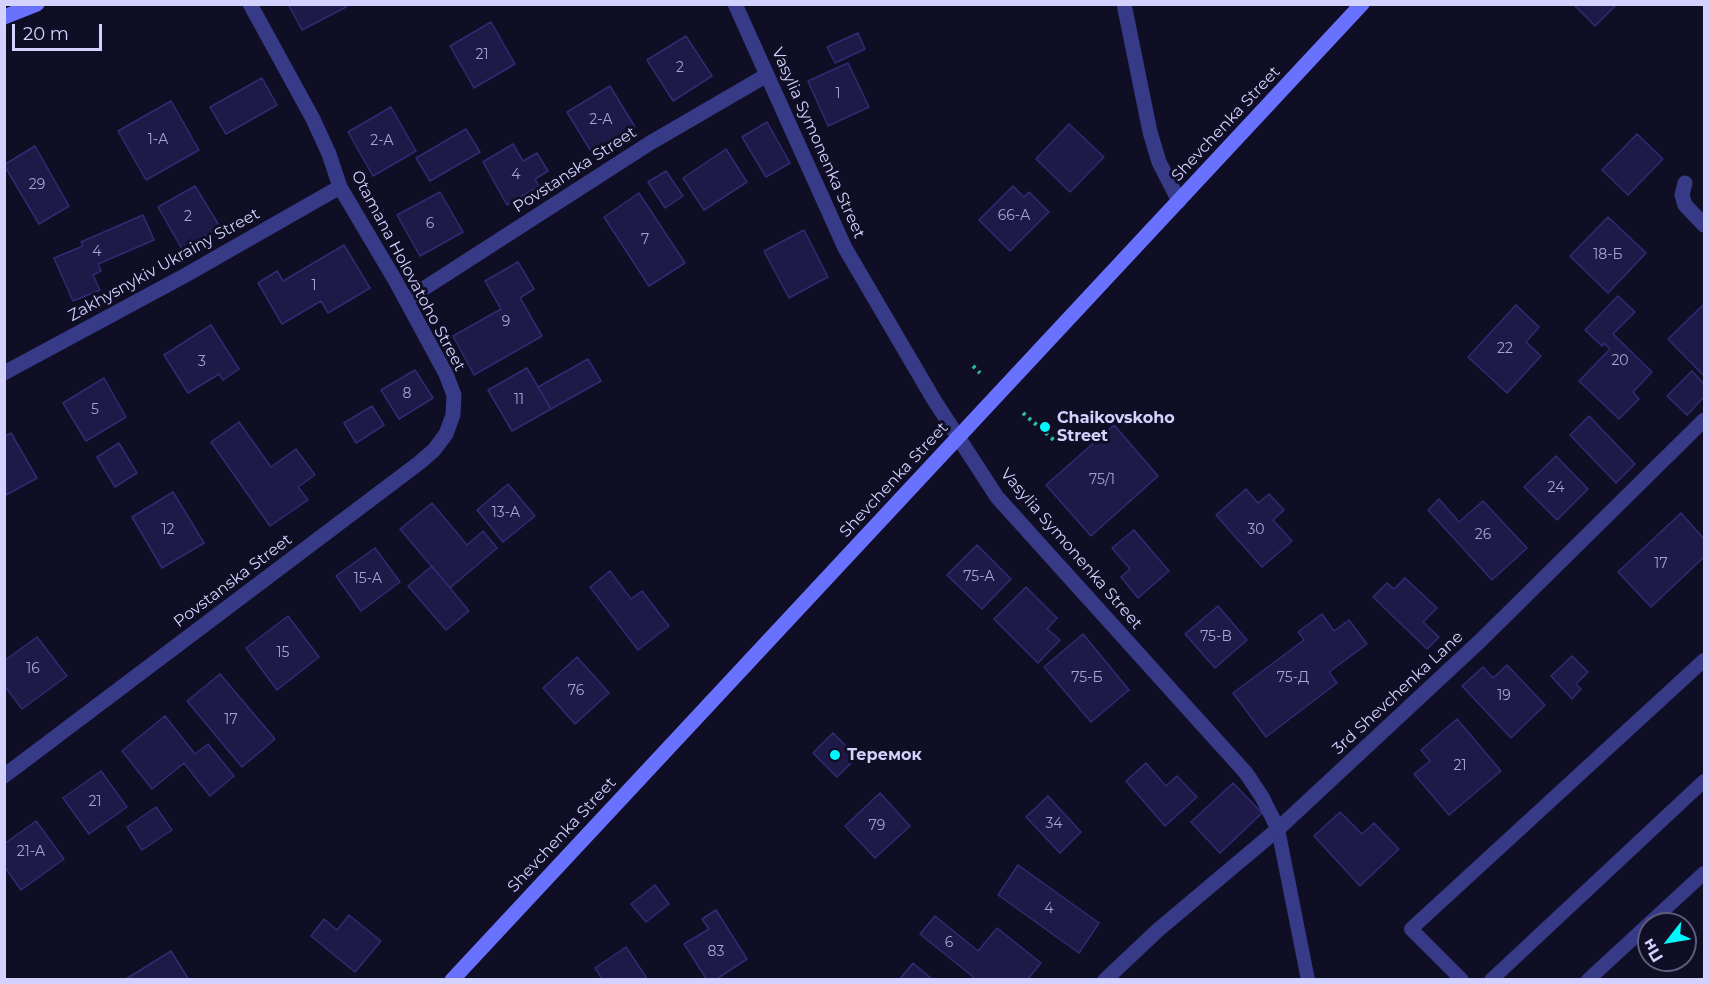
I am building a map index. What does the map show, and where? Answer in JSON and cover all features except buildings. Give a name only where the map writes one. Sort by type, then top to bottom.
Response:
[{"type":"main road","points":[[4,17],[37,4]]},
{"type":"main road","name":"Shevchenka Street","points":[[452,980],[1362,4]]},
{"type":"street","name":"Otamana Holovatoho Street","points":[[250,4],[313,119],[329,154],[340,187],[406,300],[446,374],[453,395]]},
{"type":"street","name":"Vasylia Symonenka Street","points":[[735,4],[845,248],[958,438],[997,497],[1246,773],[1262,797],[1278,829]]},
{"type":"street","points":[[1124,4],[1150,132],[1159,162],[1179,201]]},
{"type":"street","name":"Povstanska Street","points":[[406,300],[650,143],[767,75]]},
{"type":"street","points":[[1685,183],[1682,195],[1685,205],[1704,225]]},
{"type":"street","name":"Zakhysnykiv Ukrainy Street","points":[[4,373],[184,276],[340,187]]},
{"type":"street","name":"Povstanska Street","points":[[4,776],[419,463],[434,450],[446,434],[453,415],[453,395]]},
{"type":"street","name":"3rd Shevchenka Lane","points":[[1105,980],[1158,930],[1278,829],[1480,641],[1704,420]]},
{"type":"lane","points":[[1462,980],[1411,929],[1704,660]]},
{"type":"lane","points":[[1491,980],[1704,781]]},
{"type":"lane","name":"Vasylia Symonenka Street","points":[[1278,829],[1308,980]]},
{"type":"lane","points":[[1588,980],[1704,873]]},
{"type":"path","points":[[973,366],[980,373]]},
{"type":"path","points":[[1023,413],[1055,441]]},
{"type":"place","name":"Chaikovskoho Street","points":[[1045,427]]},
{"type":"place","name":"Теремок","points":[[835,755]]}]
